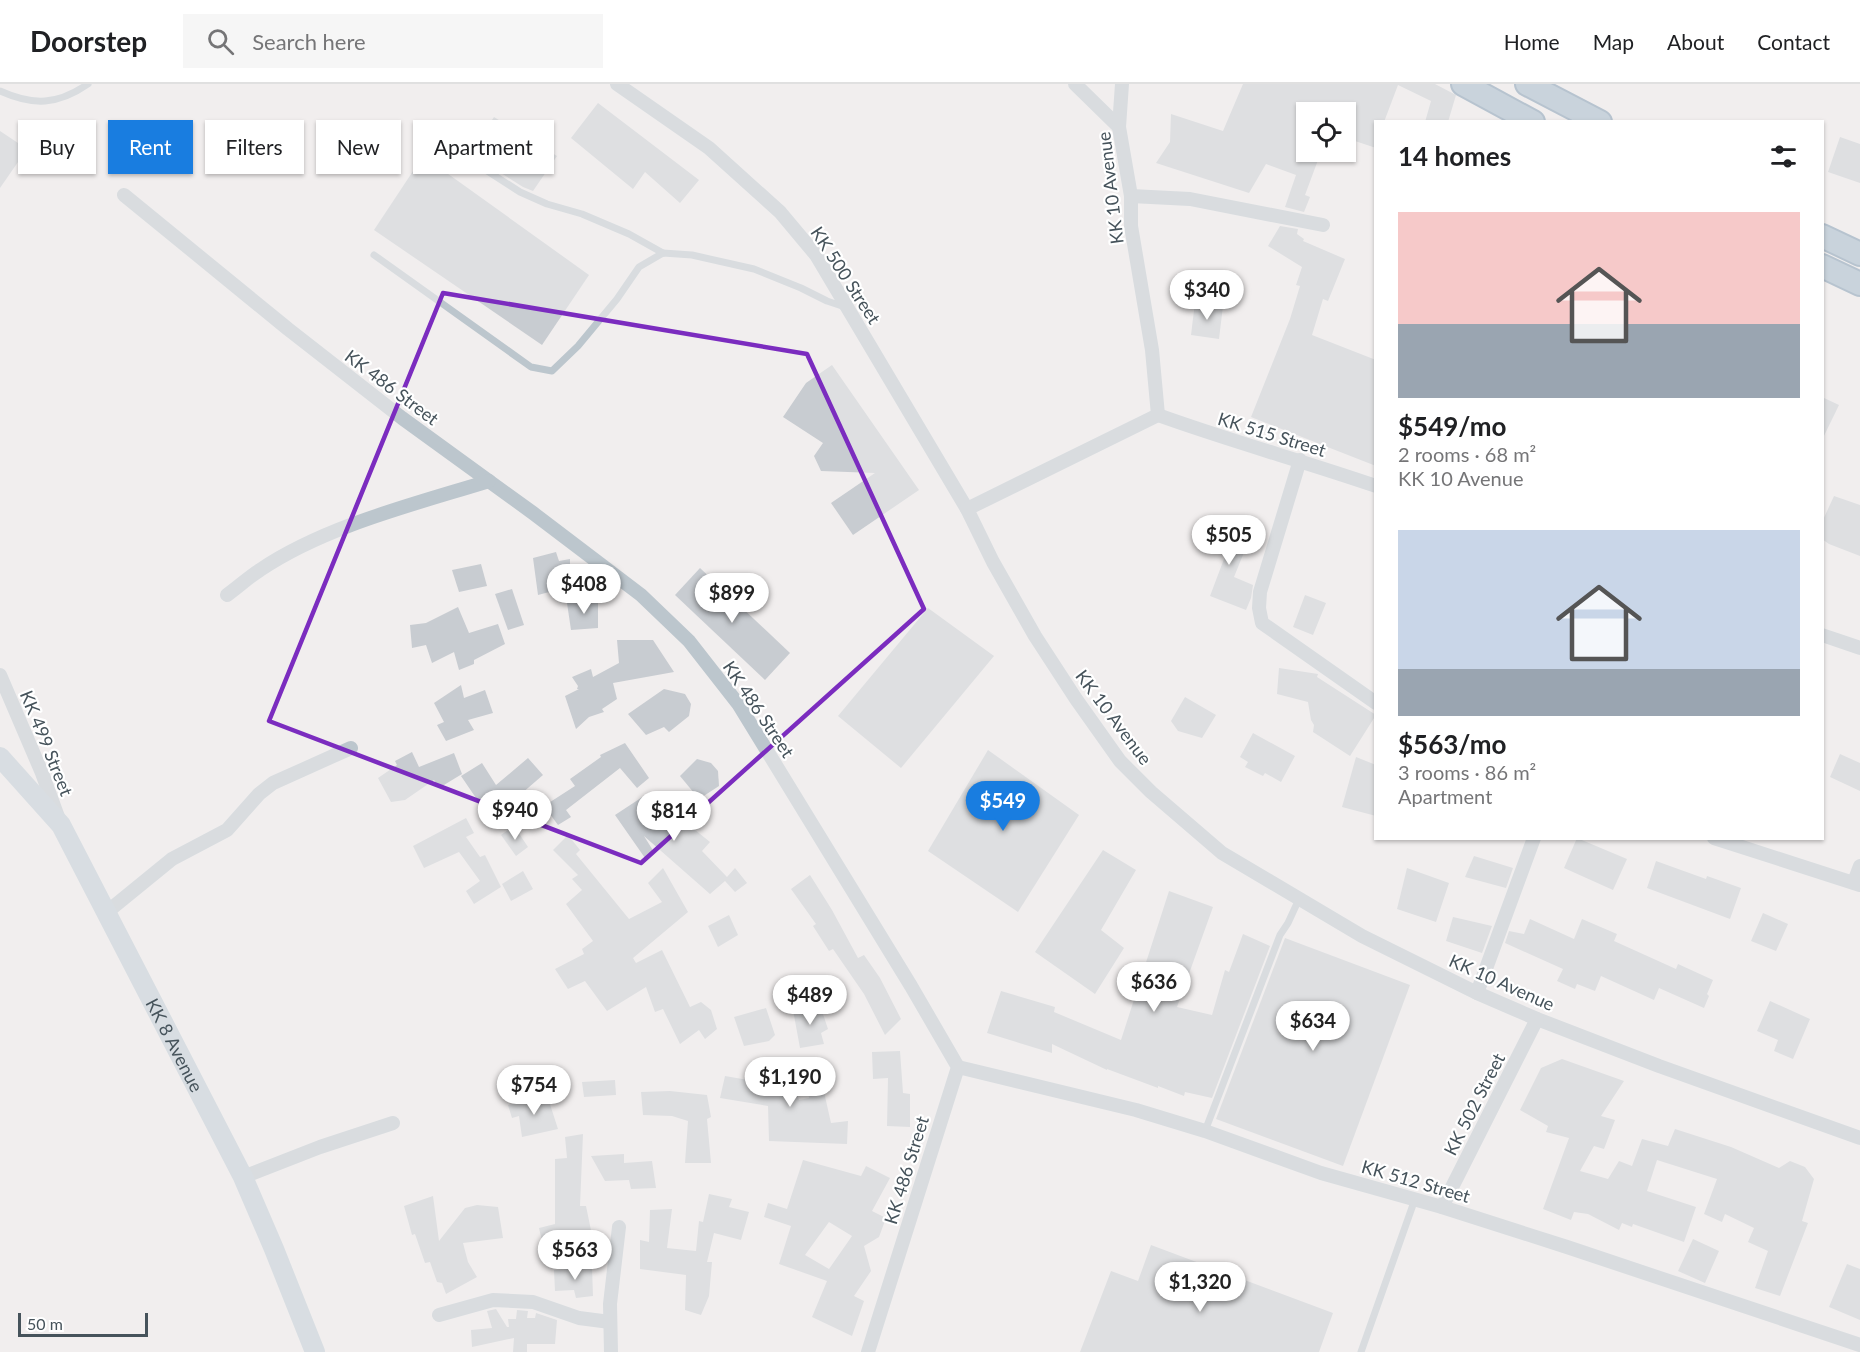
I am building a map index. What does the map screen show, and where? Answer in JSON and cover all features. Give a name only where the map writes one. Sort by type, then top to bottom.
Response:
[{"type":"highway","points":[[1463,84],[1529,120]]},
{"type":"highway","points":[[1527,84],[1596,120]]},
{"type":"highway","points":[[1824,237],[1860,254]]},
{"type":"highway","points":[[1824,267],[1860,284]]},
{"type":"main road","name":"KK 8 Avenue","points":[[0,757],[61,825],[243,1177],[315,1352]]},
{"type":"street","name":"KK 500 Street","points":[[617,84],[709,148],[780,212],[816,255],[967,509]]},
{"type":"street","points":[[1075,84],[1119,127]]},
{"type":"street","name":"KK 10 Avenue","points":[[1122,84],[1119,127],[1131,196],[1131,226],[1152,350],[1158,415]]},
{"type":"street","name":"KK 486 Street","points":[[124,195],[402,418],[641,595],[689,641],[739,705],[958,1067],[868,1352]]},
{"type":"street","points":[[1131,196],[1190,199],[1323,225]]},
{"type":"street","points":[[967,509],[1158,415]]},
{"type":"street","name":"KK 515 Street","points":[[1158,415],[1374,485]]},
{"type":"street","points":[[1300,460],[1260,592],[1259,608],[1262,623],[1374,702]]},
{"type":"street","points":[[227,595],[261,569],[323,537],[364,521],[489,481]]},
{"type":"street","name":"KK 10 Avenue","points":[[967,509],[993,562],[1035,636],[1120,761],[1151,792],[1222,853],[1362,936],[1477,993],[1659,1066],[1860,1138]]},
{"type":"street","points":[[1824,636],[1860,648]]},
{"type":"street","name":"KK 499 Street","points":[[0,675],[42,773],[61,825]]},
{"type":"street","points":[[107,912],[172,859],[227,830],[259,794],[273,783],[351,747]]},
{"type":"street","points":[[1477,993],[1533,840]]},
{"type":"street","points":[[1720,840],[1857,884],[1860,866]]},
{"type":"street","name":"KK 502 Street","points":[[1442,1207],[1537,1018]]},
{"type":"street","name":"KK 512 Street","points":[[958,1067],[1136,1110],[1205,1131],[1321,1173],[1442,1207],[1860,1345]]},
{"type":"street","points":[[243,1177],[320,1147],[393,1123]]},
{"type":"street","points":[[611,1352],[610,1304],[619,1227]]},
{"type":"street","points":[[439,1315],[494,1300],[532,1302],[579,1318],[610,1322]]},
{"type":"lane","points":[[0,92],[17,99],[54,101],[74,94],[88,84]]},
{"type":"lane","points":[[492,174],[520,192],[620,230],[663,253],[692,255],[754,269],[827,301],[848,307]]},
{"type":"lane","points":[[374,255],[531,367],[552,371],[578,346],[617,299],[639,267],[663,253]]},
{"type":"lane","points":[[1205,1131],[1280,935],[1299,899]]},
{"type":"lane","points":[[1361,1352],[1415,1199]]},
{"type":"highlighted area","points":[[443,293],[807,354],[924,609],[641,863],[269,721]]},
{"type":"building","points":[[1243,84],[1435,84],[1456,95],[1449,120],[1426,120],[1431,101],[1398,85],[1385,120],[1374,120],[1374,147],[1356,141],[1356,102],[1296,102],[1296,162],[1317,162],[1305,195],[1310,197],[1304,212],[1285,207],[1296,175],[1266,164],[1249,193],[1156,163],[1170,142],[1171,114],[1223,131]]},
{"type":"building","points":[[598,103],[699,180],[680,203],[645,172],[633,189],[571,138]]},
{"type":"building","points":[[0,131],[18,143],[18,162],[0,188]]},
{"type":"building","points":[[1840,137],[1860,144],[1860,183],[1828,172]]},
{"type":"building","points":[[413,171],[413,174],[448,174],[589,275],[542,345],[374,230]]},
{"type":"building","points":[[503,174],[545,174],[533,191]]},
{"type":"building","points":[[1280,226],[1298,229],[1297,234],[1304,239],[1303,241],[1345,259],[1328,301],[1323,299],[1312,335],[1374,359],[1374,465],[1251,417],[1290,319],[1300,286],[1296,285],[1302,267],[1268,246]]},
{"type":"building","points":[[1195,302],[1223,306],[1219,339],[1191,335]]},
{"type":"building","points":[[832,365],[919,490],[853,535],[831,503],[875,473],[821,471],[814,456],[823,443],[783,417],[806,383]]},
{"type":"building","points":[[1824,398],[1839,405],[1824,436]]},
{"type":"building","points":[[1834,496],[1860,505],[1860,556],[1824,540],[1824,518]]},
{"type":"building","points":[[1204,522],[1249,540],[1234,577],[1253,585],[1246,610],[1210,596],[1227,551],[1198,539]]},
{"type":"building","points":[[556,552],[559,561],[570,559],[570,576],[565,577],[564,588],[538,595],[533,558]]},
{"type":"building","points":[[481,564],[487,586],[459,592],[452,570]]},
{"type":"building","points":[[700,568],[790,653],[765,680],[675,595]]},
{"type":"building","points":[[512,589],[524,625],[508,630],[495,594]]},
{"type":"building","points":[[1305,595],[1326,603],[1313,635],[1293,627]]},
{"type":"building","points":[[598,599],[598,628],[571,630],[567,603]]},
{"type":"building","points":[[458,607],[469,633],[498,624],[505,644],[474,660],[474,664],[459,670],[454,652],[432,663],[426,645],[412,648],[410,625],[426,623]]},
{"type":"building","points":[[928,608],[994,656],[901,768],[838,716]]},
{"type":"building","points":[[617,640],[653,640],[674,672],[613,683],[617,699],[602,709],[604,712],[589,717],[576,729],[565,696],[579,689],[572,677],[591,669],[593,677],[619,663]]},
{"type":"building","points":[[1279,668],[1318,674],[1317,677],[1374,714],[1374,718],[1350,756],[1313,732],[1314,725],[1308,702],[1277,694]]},
{"type":"building","points":[[461,685],[464,698],[485,690],[493,713],[468,720],[474,730],[446,741],[437,725],[444,722],[434,703]]},
{"type":"building","points":[[664,689],[685,694],[691,704],[689,716],[669,732],[664,727],[646,735],[628,714]]},
{"type":"building","points":[[1185,697],[1216,715],[1202,738],[1178,731],[1171,721]]},
{"type":"building","points":[[1253,733],[1295,756],[1281,782],[1265,773],[1263,776],[1245,767],[1248,762],[1240,757]]},
{"type":"building","points":[[625,743],[649,778],[637,788],[620,768],[566,810],[571,817],[558,825],[544,806],[575,786],[570,779],[601,757],[600,755]]},
{"type":"building","points":[[988,750],[1079,815],[1018,912],[928,851]]},
{"type":"building","points":[[412,752],[419,767],[454,753],[462,774],[439,788],[434,780],[405,800],[391,802],[378,778],[397,765],[395,761]]},
{"type":"building","points":[[1840,754],[1860,763],[1860,791],[1830,777]]},
{"type":"building","points":[[1356,757],[1374,764],[1374,815],[1342,807]]},
{"type":"building","points":[[528,758],[543,775],[491,820],[461,776],[482,763],[496,785]]},
{"type":"building","points":[[697,759],[711,763],[718,771],[719,786],[699,799],[680,776]]},
{"type":"building","points":[[650,792],[673,813],[678,809],[687,819],[684,821],[710,842],[702,851],[727,877],[735,868],[747,883],[735,892],[725,881],[710,894],[644,836],[654,852],[645,858],[615,815]]},
{"type":"building","points":[[466,818],[474,833],[466,837],[480,857],[485,855],[501,887],[474,904],[466,891],[480,881],[459,852],[424,868],[413,846]]},
{"type":"building","points":[[514,826],[528,847],[516,856],[501,835]]},
{"type":"building","points":[[568,835],[580,850],[576,854],[629,919],[662,902],[648,883],[663,868],[688,912],[633,958],[636,963],[662,950],[690,1007],[701,1002],[711,1010],[717,1029],[705,1039],[699,1030],[680,1044],[663,1009],[655,1012],[646,987],[607,1011],[585,981],[568,989],[555,969],[584,954],[582,949],[593,941],[566,904],[582,890],[572,879],[578,875],[553,850]]},
{"type":"building","points":[[1576,840],[1582,840],[1627,859],[1613,890],[1564,868]]},
{"type":"building","points":[[1103,850],[1136,870],[1101,930],[1124,948],[1095,994],[1035,952]]},
{"type":"building","points":[[1474,856],[1513,868],[1506,888],[1465,877]]},
{"type":"building","points":[[1656,861],[1706,879],[1707,876],[1741,888],[1730,919],[1647,888]]},
{"type":"building","points":[[1407,868],[1449,883],[1436,922],[1397,909]]},
{"type":"building","points":[[523,871],[533,889],[511,901],[502,884]]},
{"type":"building","points":[[810,875],[858,958],[864,955],[880,978],[901,1019],[885,1035],[864,994],[833,949],[829,951],[813,926],[816,924],[791,889]]},
{"type":"building","points":[[1169,891],[1213,907],[1177,1007],[1212,1015],[1225,970],[1229,972],[1243,934],[1270,946],[1212,1098],[1185,1092],[1184,1096],[1158,1086],[1158,1088],[1107,1070],[1052,1044],[1052,1053],[987,1033],[1001,991],[1055,1007],[1054,1012],[1121,1040]]},
{"type":"building","points":[[1763,913],[1788,924],[1776,951],[1751,941]]},
{"type":"building","points":[[729,915],[738,935],[718,947],[708,926]]},
{"type":"building","points":[[1453,917],[1492,926],[1482,953],[1446,941]]},
{"type":"building","points":[[1530,919],[1574,939],[1582,919],[1617,934],[1614,941],[1676,969],[1678,964],[1713,980],[1704,1008],[1659,988],[1654,1000],[1601,976],[1595,991],[1577,984],[1575,989],[1557,981],[1563,969],[1505,943],[1509,931],[1524,934]]},
{"type":"building","points":[[1285,938],[1410,985],[1343,1166],[1216,1119]]},
{"type":"building","points":[[1770,1001],[1810,1019],[1793,1059],[1774,1051],[1778,1040],[1757,1031]]},
{"type":"building","points":[[820,1005],[828,1029],[821,1033],[824,1044],[800,1048],[793,1010]]},
{"type":"building","points":[[766,1008],[775,1035],[769,1041],[744,1046],[734,1017]]},
{"type":"building","points":[[900,1051],[903,1093],[910,1094],[910,1127],[887,1126],[888,1078],[873,1079],[872,1052]]},
{"type":"building","points":[[1562,1059],[1624,1081],[1601,1116],[1615,1120],[1604,1149],[1594,1146],[1580,1171],[1608,1179],[1619,1161],[1632,1166],[1642,1139],[1668,1146],[1675,1129],[1731,1147],[1779,1168],[1790,1161],[1805,1167],[1814,1179],[1802,1221],[1808,1223],[1780,1296],[1755,1288],[1768,1251],[1748,1242],[1754,1228],[1725,1214],[1722,1222],[1704,1214],[1717,1179],[1657,1160],[1647,1191],[1696,1207],[1684,1242],[1633,1224],[1632,1227],[1622,1223],[1619,1230],[1588,1214],[1574,1212],[1571,1220],[1543,1209],[1569,1138],[1546,1132],[1548,1126],[1520,1110],[1541,1068]]},
{"type":"building","points":[[787,1068],[799,1100],[809,1098],[806,1077],[820,1074],[831,1123],[848,1121],[847,1144],[769,1141],[768,1106],[720,1098],[725,1076],[771,1084],[770,1070]]},
{"type":"building","points":[[615,1080],[616,1095],[584,1097],[582,1082]]},
{"type":"building","points":[[670,1091],[707,1095],[711,1117],[707,1119],[711,1163],[685,1163],[688,1121],[672,1116],[643,1115],[641,1092]]},
{"type":"building","points":[[547,1095],[558,1129],[522,1137],[519,1116],[512,1118],[508,1105]]},
{"type":"building","points":[[583,1134],[580,1206],[586,1206],[593,1240],[543,1246],[539,1228],[555,1224],[555,1159],[567,1158],[565,1137]]},
{"type":"building","points":[[624,1154],[624,1163],[652,1161],[656,1188],[631,1189],[629,1180],[605,1181],[591,1156]]},
{"type":"building","points":[[803,1160],[861,1176],[866,1166],[890,1178],[872,1211],[886,1218],[879,1237],[864,1246],[871,1271],[854,1296],[864,1301],[852,1336],[812,1317],[827,1281],[779,1264],[791,1226],[764,1217],[768,1203],[787,1209]],"holes":[[[829,1222],[852,1236],[829,1269],[805,1255]]]},
{"type":"building","points":[[709,1194],[732,1199],[729,1207],[749,1212],[741,1240],[714,1233],[707,1262],[712,1262],[709,1296],[701,1315],[685,1310],[686,1275],[640,1269],[640,1240],[649,1242],[650,1210],[672,1209],[667,1248],[696,1251],[699,1221],[703,1222]]},
{"type":"building","points":[[433,1196],[439,1241],[465,1208],[477,1205],[498,1207],[503,1238],[463,1243],[468,1262],[477,1277],[446,1294],[442,1283],[437,1282],[430,1262],[425,1263],[415,1234],[412,1235],[404,1206]]},
{"type":"building","points":[[1693,1239],[1719,1251],[1705,1283],[1678,1271]]},
{"type":"building","points":[[1151,1245],[1333,1313],[1319,1352],[1080,1352],[1111,1271],[1138,1281]]},
{"type":"building","points":[[1847,1264],[1860,1269],[1860,1320],[1829,1307]]},
{"type":"building","points":[[592,1267],[593,1296],[576,1298],[574,1290],[555,1291],[554,1270]]},
{"type":"building","points":[[496,1309],[507,1327],[509,1327],[508,1319],[516,1319],[517,1310],[528,1311],[527,1318],[535,1318],[536,1313],[557,1320],[555,1344],[527,1344],[527,1352],[513,1352],[514,1338],[472,1347],[471,1330],[492,1328],[487,1311]]}]
